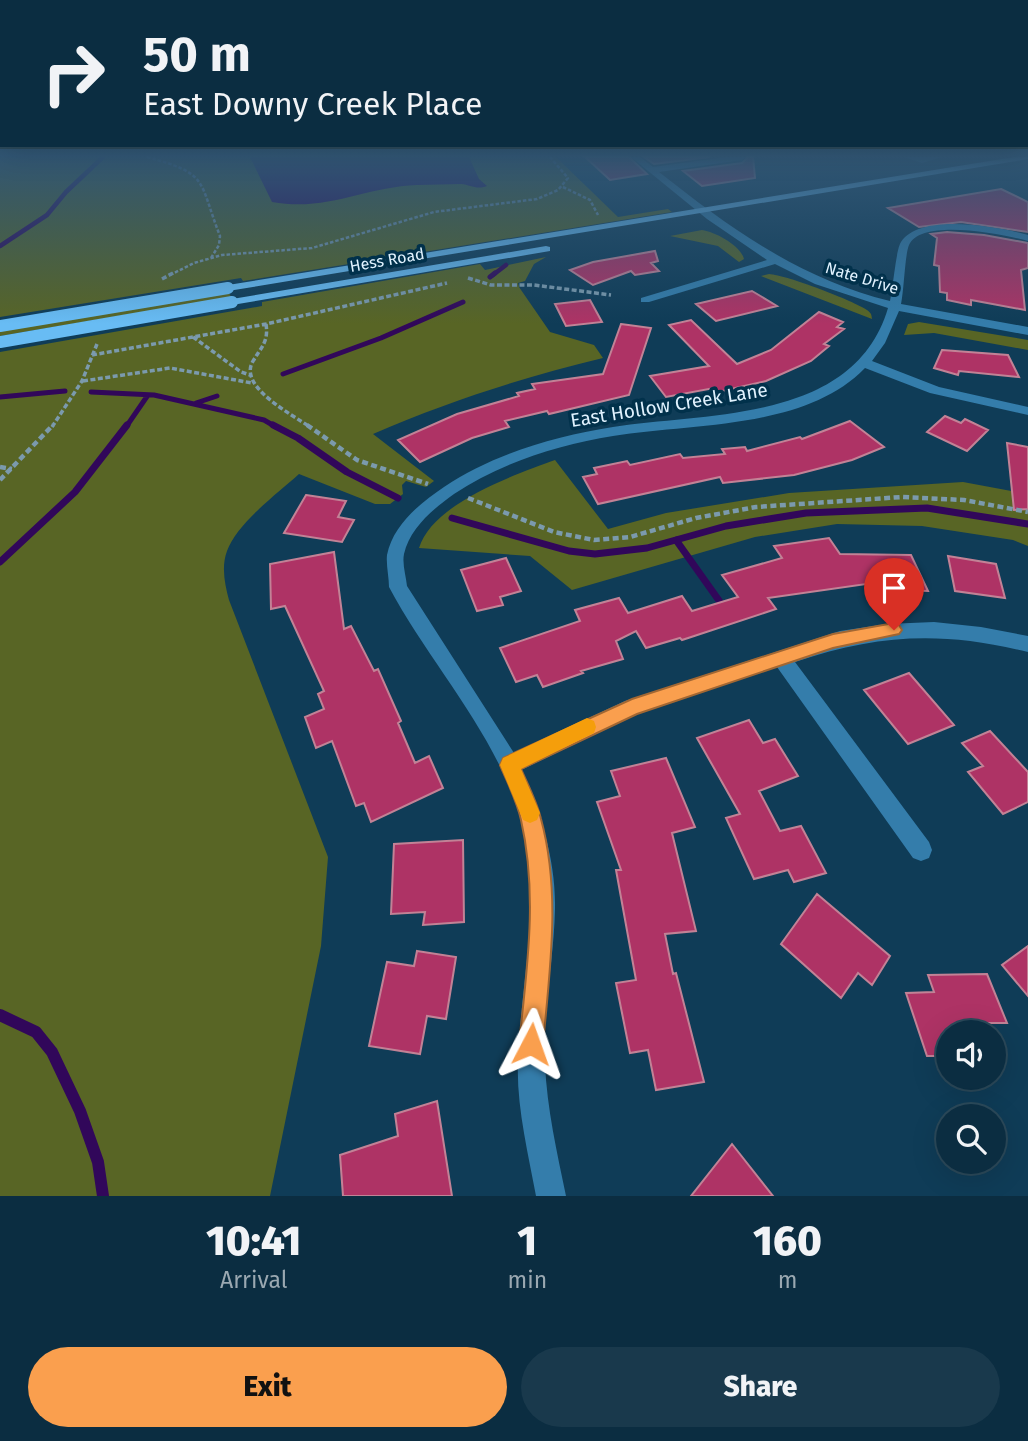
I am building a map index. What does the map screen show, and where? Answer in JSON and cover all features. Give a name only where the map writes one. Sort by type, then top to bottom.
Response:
[{"type":"main road","name":"Hess Road","points":[[0,326],[693,213]]},
{"type":"main road","points":[[746,215],[759,213]]},
{"type":"main road","points":[[696,223],[733,217]]},
{"type":"main road","points":[[593,241],[607,238]]},
{"type":"main road","name":"Hess Road","points":[[0,342],[552,248]]},
{"type":"street","name":"Nate Drive","points":[[707,213],[775,261],[832,287],[895,305],[1028,331]]},
{"type":"street","name":"East Hollow Creek Lane","points":[[551,1196],[536,1120],[531,1062],[542,927],[542,881],[531,817],[510,765],[398,587],[394,564],[396,547],[403,531],[428,504],[470,479],[537,450],[603,433],[766,411],[823,391],[864,363],[883,339],[900,287],[904,244],[911,237],[936,230],[967,227],[996,229],[1028,238]]},
{"type":"street","points":[[645,300],[775,261]]},
{"type":"street","points":[[864,363],[935,390],[1028,411]]},
{"type":"street","points":[[510,765],[632,707],[856,635],[905,629],[966,632],[1028,644]]},
{"type":"street","points":[[780,658],[921,850]]},
{"type":"path","points":[[211,258],[220,240],[212,213]]},
{"type":"path","points":[[152,284],[184,266],[211,258],[312,248],[434,213]]},
{"type":"path","points":[[597,213],[598,219]]},
{"type":"path","points":[[464,276],[491,285],[530,284],[611,295]]},
{"type":"path","points":[[91,355],[266,324],[432,288],[452,281]]},
{"type":"path","points":[[266,324],[270,334],[268,342],[253,360],[250,375],[252,383],[264,395],[357,460],[432,485]]},
{"type":"path","points":[[194,337],[241,372],[250,375]]},
{"type":"path","points":[[0,480],[63,413],[97,348],[96,338]]},
{"type":"path","points":[[82,381],[170,368],[252,383]]},
{"type":"path","points":[[0,467],[12,469]]},
{"type":"path","points":[[467,498],[554,532],[594,540],[630,537],[696,518],[756,507],[889,498],[956,499],[1028,512]]},
{"type":"green space","points":[[0,213],[614,213],[618,217],[667,213],[243,281],[241,278],[0,317]]},
{"type":"green space","points":[[702,230],[727,240],[738,249],[744,259],[739,262],[718,246],[670,236]]},
{"type":"green space","points":[[546,257],[534,264],[525,281],[518,283],[519,287],[550,332],[594,345],[603,358],[487,391],[373,434],[434,481],[426,487],[406,481],[402,485],[403,494],[390,504],[375,504],[299,474],[239,530],[225,557],[224,576],[229,600],[328,857],[321,946],[270,1196],[0,1196],[0,352],[480,264],[485,270]]},
{"type":"green space","points":[[769,274],[804,283],[849,301],[867,310],[872,319],[761,276]]},
{"type":"green space","points":[[229,293],[231,297],[0,336],[0,331]]},
{"type":"green space","points":[[919,322],[1028,340],[1028,350],[934,333],[904,335],[908,324]]},
{"type":"green space","points":[[555,460],[608,529],[666,513],[789,493],[963,482],[1028,494],[1028,546],[1013,540],[922,526],[837,524],[755,537],[572,590],[530,556],[419,548],[427,532],[457,504],[518,474]]},
{"type":"building","points":[[896,213],[1028,213],[1028,232],[961,222],[919,227]]},
{"type":"building","points":[[947,232],[1028,243],[1028,268],[1021,270],[1025,310],[971,300],[971,305],[947,300],[947,293],[940,292],[939,266],[934,265],[937,238],[931,234]]},
{"type":"building","points":[[655,251],[658,261],[651,263],[659,271],[635,275],[631,271],[593,285],[570,270],[593,262]]},
{"type":"building","points":[[752,291],[777,306],[716,321],[696,304]]},
{"type":"building","points":[[590,300],[602,322],[566,326],[555,304]]},
{"type":"building","points":[[819,312],[843,322],[837,327],[844,329],[824,344],[829,346],[811,361],[766,381],[718,392],[714,388],[666,397],[650,376],[709,366],[669,325],[691,320],[737,364],[771,350]]},
{"type":"building","points":[[621,324],[651,328],[629,395],[549,414],[547,411],[505,421],[509,427],[472,438],[420,462],[398,440],[457,414],[519,396],[517,393],[535,389],[532,384],[603,374]]},
{"type":"building","points":[[942,350],[1008,355],[1019,377],[959,371],[958,375],[934,368]]},
{"type":"building","points":[[945,416],[961,423],[965,419],[988,430],[967,451],[927,432]]},
{"type":"building","points":[[850,421],[884,447],[852,460],[794,475],[723,483],[720,477],[598,504],[583,477],[597,474],[594,468],[627,461],[630,465],[680,454],[683,458],[725,454],[722,449],[745,447],[747,451],[800,437],[802,439]]},
{"type":"building","points":[[1007,443],[1028,447],[1028,509],[1014,510]]},
{"type":"building","points":[[306,495],[346,501],[338,517],[354,520],[342,542],[284,533]]},
{"type":"building","points":[[829,538],[840,554],[911,555],[928,591],[899,590],[894,580],[768,598],[776,609],[682,640],[680,638],[646,648],[636,631],[616,641],[623,659],[581,671],[583,673],[543,687],[537,675],[516,682],[500,648],[580,621],[575,610],[619,598],[628,613],[682,596],[692,611],[738,597],[722,575],[782,558],[774,546]]},
{"type":"building","points":[[334,552],[344,629],[351,626],[374,671],[378,669],[401,721],[398,723],[415,763],[429,756],[443,788],[371,822],[364,803],[356,806],[332,741],[316,748],[305,717],[324,709],[318,694],[324,691],[285,606],[271,609],[270,564]]},
{"type":"building","points":[[948,556],[996,564],[1005,598],[955,591]]},
{"type":"building","points":[[506,558],[521,591],[500,597],[503,605],[477,611],[461,570]]},
{"type":"building","points":[[909,673],[954,725],[908,744],[864,690]]},
{"type":"building","points":[[749,720],[763,743],[775,739],[798,776],[759,791],[780,831],[801,826],[826,873],[794,882],[788,870],[754,879],[726,818],[740,814],[697,738]]},
{"type":"building","points":[[990,731],[1028,772],[1028,802],[1003,814],[968,772],[983,766],[962,743]]},
{"type":"building","points":[[666,758],[695,827],[672,833],[696,931],[665,934],[673,974],[676,973],[704,1082],[656,1090],[648,1050],[630,1053],[616,983],[636,980],[616,870],[621,870],[597,802],[620,796],[611,771]]},
{"type":"building","points":[[463,840],[464,922],[423,925],[425,912],[391,914],[394,844]]},
{"type":"building","points":[[817,894],[890,956],[872,985],[858,973],[841,998],[781,944]]},
{"type":"building","points":[[1028,946],[1028,996],[1002,965]]},
{"type":"building","points":[[417,951],[456,957],[446,1019],[427,1016],[420,1054],[369,1046],[387,962],[414,966]]},
{"type":"building","points":[[987,974],[1006,1020],[936,1020],[936,1056],[927,1056],[906,993],[934,992],[928,975]]},
{"type":"building","points":[[437,1101],[452,1196],[343,1196],[340,1155],[398,1136],[395,1114]]},
{"type":"building","points":[[732,1144],[773,1196],[691,1196]]},
{"type":"waterway","points":[[0,246],[49,213]]},
{"type":"waterway","points":[[493,275],[506,265]]},
{"type":"waterway","points":[[490,277],[495,273]]},
{"type":"waterway","points":[[283,374],[381,338],[463,302]]},
{"type":"waterway","points":[[0,397],[65,391]]},
{"type":"waterway","points":[[91,392],[154,395],[264,420],[276,427]]},
{"type":"waterway","points":[[126,427],[148,395]]},
{"type":"waterway","points":[[196,403],[217,396]]},
{"type":"waterway","points":[[0,562],[75,492],[127,425]]},
{"type":"waterway","points":[[273,425],[298,438],[347,472],[398,498]]},
{"type":"waterway","points":[[452,518],[569,551],[595,554],[647,548],[726,526],[806,513],[927,508],[1028,524]]},
{"type":"waterway","points":[[676,540],[725,609]]},
{"type":"waterway","points":[[0,1015],[36,1032],[52,1052],[80,1111],[98,1162],[103,1196]]},
{"type":"slow traffic","points":[[530,813],[510,765],[587,727]]},
{"type":"route","points":[[531,1044],[542,927],[542,881],[531,817],[510,765],[632,707],[833,641],[875,631],[894,630]]}]
